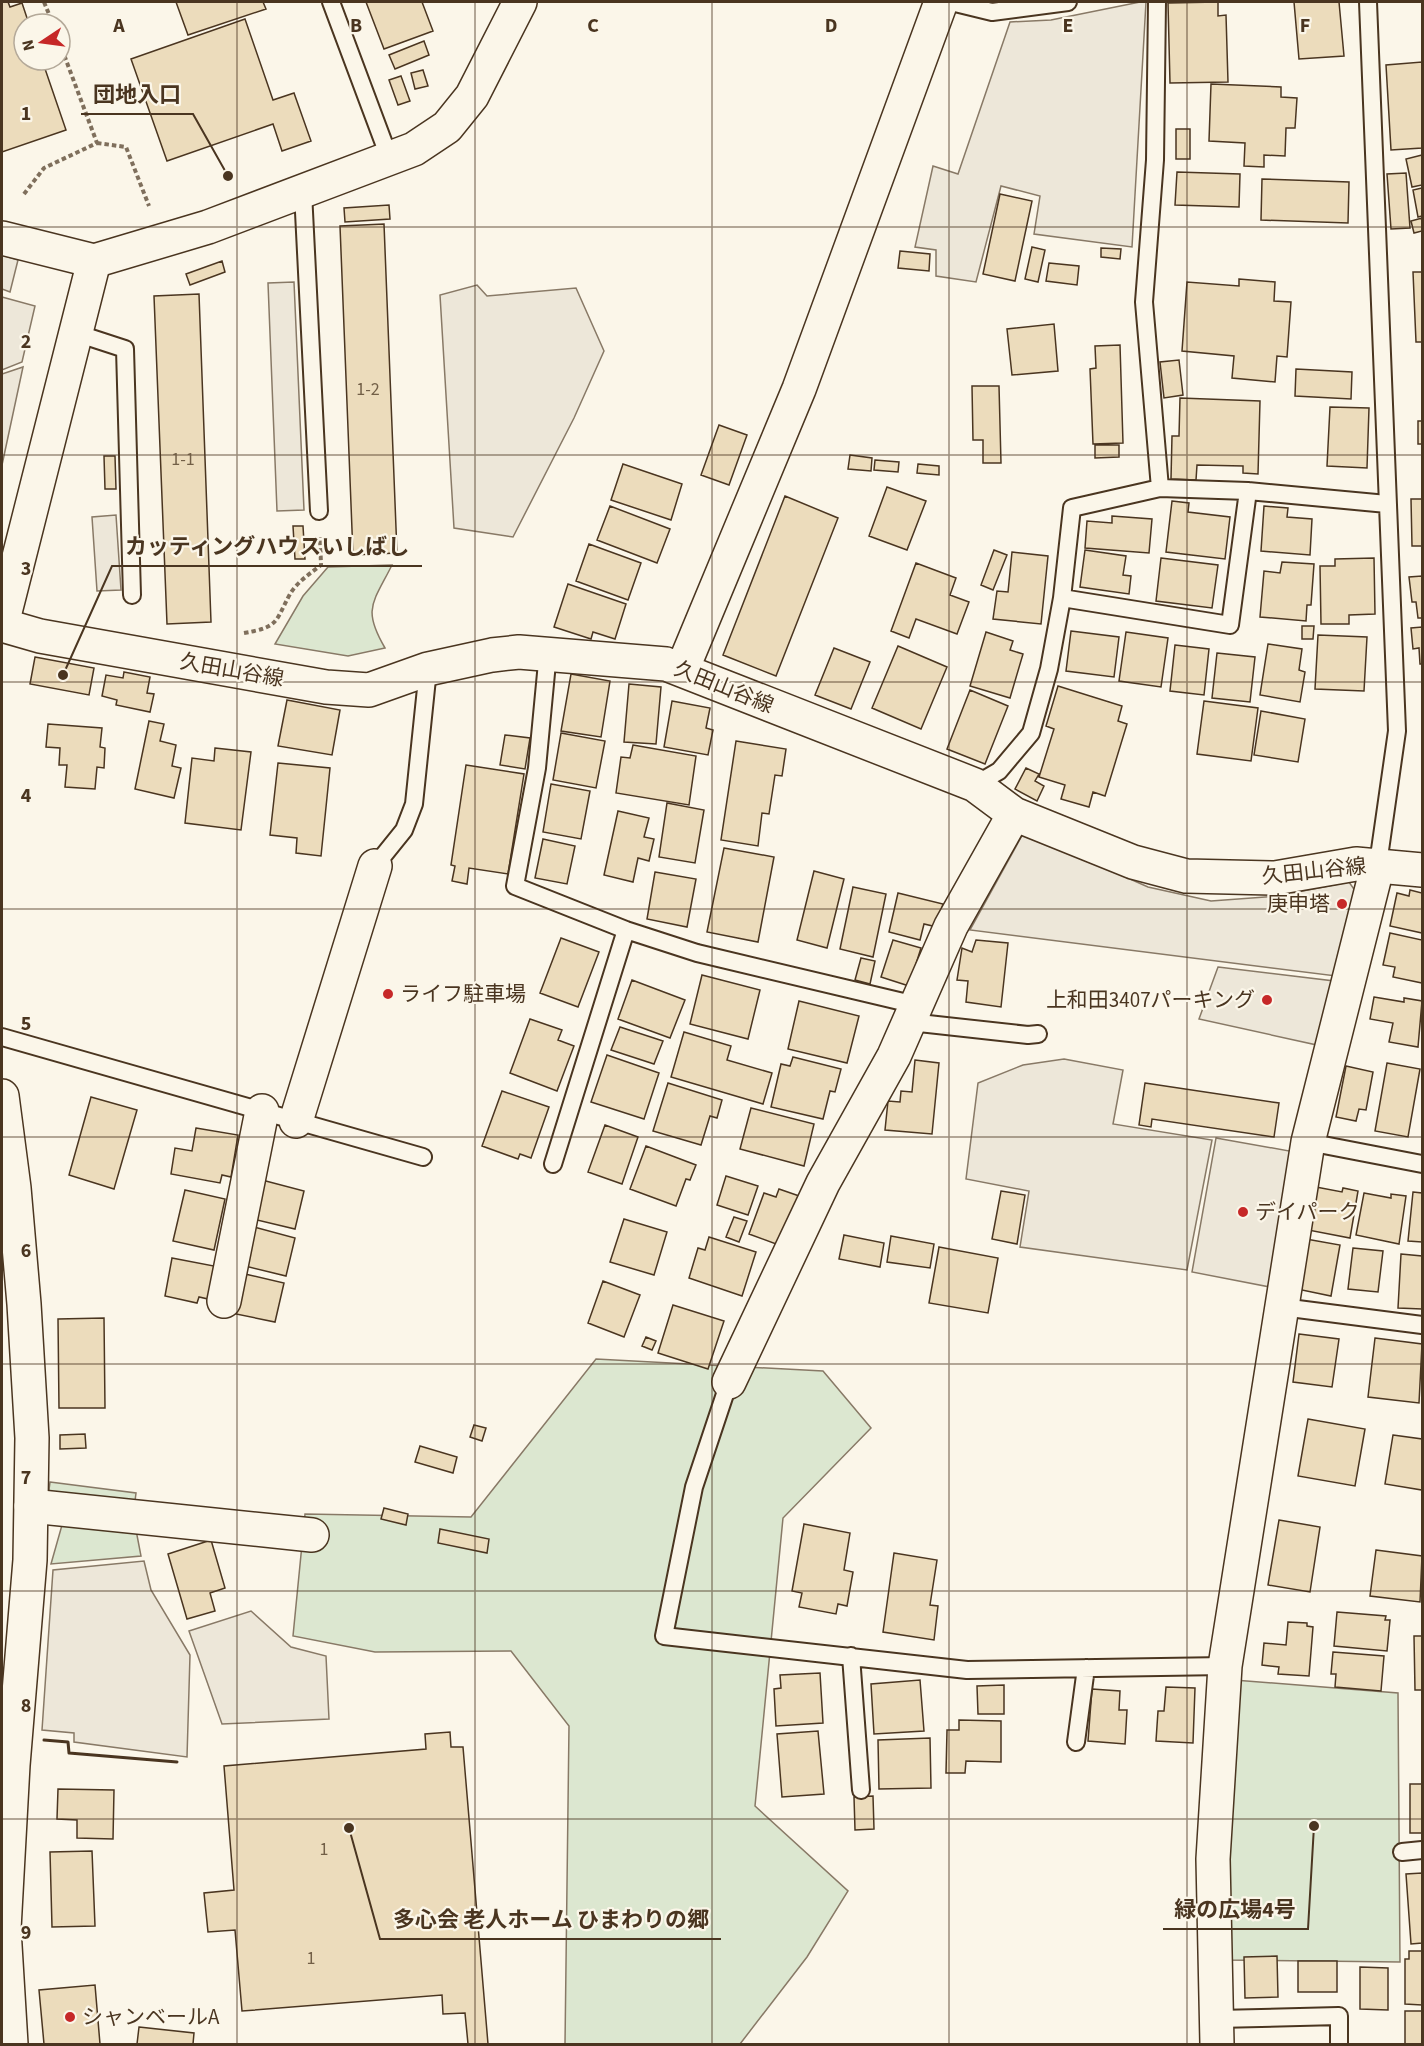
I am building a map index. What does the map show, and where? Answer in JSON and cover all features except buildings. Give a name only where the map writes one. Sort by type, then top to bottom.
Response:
[{"type":"street","points":[[2,238],[94,261],[208,227],[414,149],[447,127],[472,96],[520,2]]},
{"type":"street","points":[[682,670],[800,389],[941,2]]},
{"type":"street","points":[[2,625],[94,261]]},
{"type":"street","name":"久田山谷線","points":[[2,625],[75,643],[326,687],[369,690],[428,669],[492,655],[548,652],[666,663],[975,785],[1014,814],[1132,862],[1186,876],[1275,878],[1356,864],[1378,864],[1422,870]]},
{"type":"street","points":[[729,1382],[823,1183],[914,1014],[951,926],[1014,814]]},
{"type":"street","points":[[1217,2032],[1213,1858],[1225,1666],[1308,1142],[1378,864]]},
{"type":"street","points":[[296,1121],[375,866]]},
{"type":"street","points":[[2,1096],[14,1188],[32,1438],[30,1560],[13,1765],[4,1929],[11,2044]]},
{"type":"street","points":[[224,1301],[262,1111]]},
{"type":"street","points":[[31,1506],[312,1535]]},
{"type":"lane","points":[[331,2],[389,158]]},
{"type":"lane","points":[[951,2],[992,12],[1068,2]]},
{"type":"lane","points":[[1157,2],[1155,160],[1144,302],[1160,488]]},
{"type":"lane","points":[[1368,2],[1397,730],[1378,864]]},
{"type":"lane","points":[[303,192],[319,511]]},
{"type":"lane","points":[[76,333],[125,349],[132,595]]},
{"type":"lane","points":[[975,785],[999,771],[1031,733],[1049,669],[1062,598],[1072,508],[1160,488],[1248,491],[1387,504]]},
{"type":"lane","points":[[1062,598],[1230,624],[1248,491]]},
{"type":"lane","points":[[548,652],[537,768],[515,886],[626,930],[697,953],[914,1014],[1028,1035],[1038,1034]]},
{"type":"lane","points":[[375,866],[404,830],[414,804],[428,669]]},
{"type":"lane","points":[[553,1164],[626,930]]},
{"type":"lane","points":[[2,1037],[423,1157]]},
{"type":"lane","points":[[1308,1142],[1422,1164]]},
{"type":"lane","points":[[1282,1307],[1422,1325]]},
{"type":"lane","points":[[729,1382],[694,1487],[664,1636],[967,1670],[1225,1666]]},
{"type":"lane","points":[[851,1656],[861,1790]]},
{"type":"lane","points":[[1076,1742],[1086,1668]]},
{"type":"lane","points":[[1402,1852],[1422,1850]]},
{"type":"lane","points":[[1217,2032],[1339,2016],[1339,2044]]},
{"type":"path","points":[[70,72],[97,143]]},
{"type":"path","points":[[24,194],[44,168],[97,143],[126,147],[149,207]]},
{"type":"path","points":[[234,632],[245,634],[274,624],[285,611],[291,594],[321,565],[319,511]]},
{"type":"green space","points":[[392,565],[375,598],[372,615],[385,648],[348,656],[275,644],[303,596],[328,567]]},
{"type":"green space","points":[[596,1359],[823,1371],[871,1428],[783,1518],[755,1806],[848,1891],[807,1957],[740,2044],[565,2044],[569,1726],[511,1651],[375,1652],[293,1636],[305,1514],[471,1517]]},
{"type":"green space","points":[[50,1482],[136,1493],[134,1509],[48,1498]]},
{"type":"green space","points":[[64,1518],[136,1530],[141,1556],[51,1564]]},
{"type":"green space","points":[[1234,1680],[1398,1693],[1400,1962],[1225,1960]]},
{"type":"shaded area","points":[[1146,2],[1132,247],[1034,234],[1040,196],[1001,186],[976,282],[936,276],[936,250],[915,247],[933,166],[958,174],[1010,22],[1051,20]]},
{"type":"shaded area","points":[[2,255],[18,260],[10,292],[2,289]]},
{"type":"shaded area","points":[[294,282],[304,510],[277,511],[268,283]]},
{"type":"shaded area","points":[[477,285],[487,296],[576,288],[604,351],[574,418],[513,537],[454,528],[440,295]]},
{"type":"shaded area","points":[[2,297],[35,306],[22,362],[2,370]]},
{"type":"shaded area","points":[[23,367],[2,465],[2,374]]},
{"type":"shaded area","points":[[116,515],[121,590],[97,591],[92,517]]},
{"type":"shaded area","points":[[1024,832],[1148,887],[1211,901],[1277,896],[1349,882],[1356,892],[1336,976],[970,930]]},
{"type":"shaded area","name":"上和田3407パーキング","points":[[1218,967],[1334,981],[1317,1045],[1199,1019]]},
{"type":"shaded area","points":[[1064,1059],[1123,1070],[1113,1124],[1212,1140],[1187,1270],[1020,1247],[1029,1191],[966,1179],[978,1083],[1023,1065]]},
{"type":"shaded area","name":"デイパーク","points":[[1216,1138],[1295,1152],[1270,1287],[1192,1272]]},
{"type":"shaded area","points":[[144,1561],[151,1590],[190,1655],[187,1757],[74,1742],[74,1733],[42,1730],[53,1570]]},
{"type":"shaded area","points":[[251,1611],[291,1647],[326,1656],[329,1719],[222,1724],[189,1631]]},
{"type":"wall","points":[[44,1740],[68,1742],[69,1753],[177,1762]]},
{"type":"place","name":"団地入口","points":[[228,176]]},
{"type":"place","name":"カッティングハウスいしばし","points":[[63,675]]},
{"type":"place","name":"庚申塔","points":[[1342,904]]},
{"type":"place","name":"ライフ駐車場","points":[[388,994]]},
{"type":"place","name":"上和田3407パーキング","points":[[1267,1000]]},
{"type":"place","name":"デイパーク","points":[[1243,1212]]},
{"type":"place","name":"緑の広場4号","points":[[1314,1826]]},
{"type":"place","name":"多心会 老人ホーム ひまわりの郷","points":[[349,1828]]},
{"type":"place","name":"シャンベールA","points":[[70,2017]]}]
